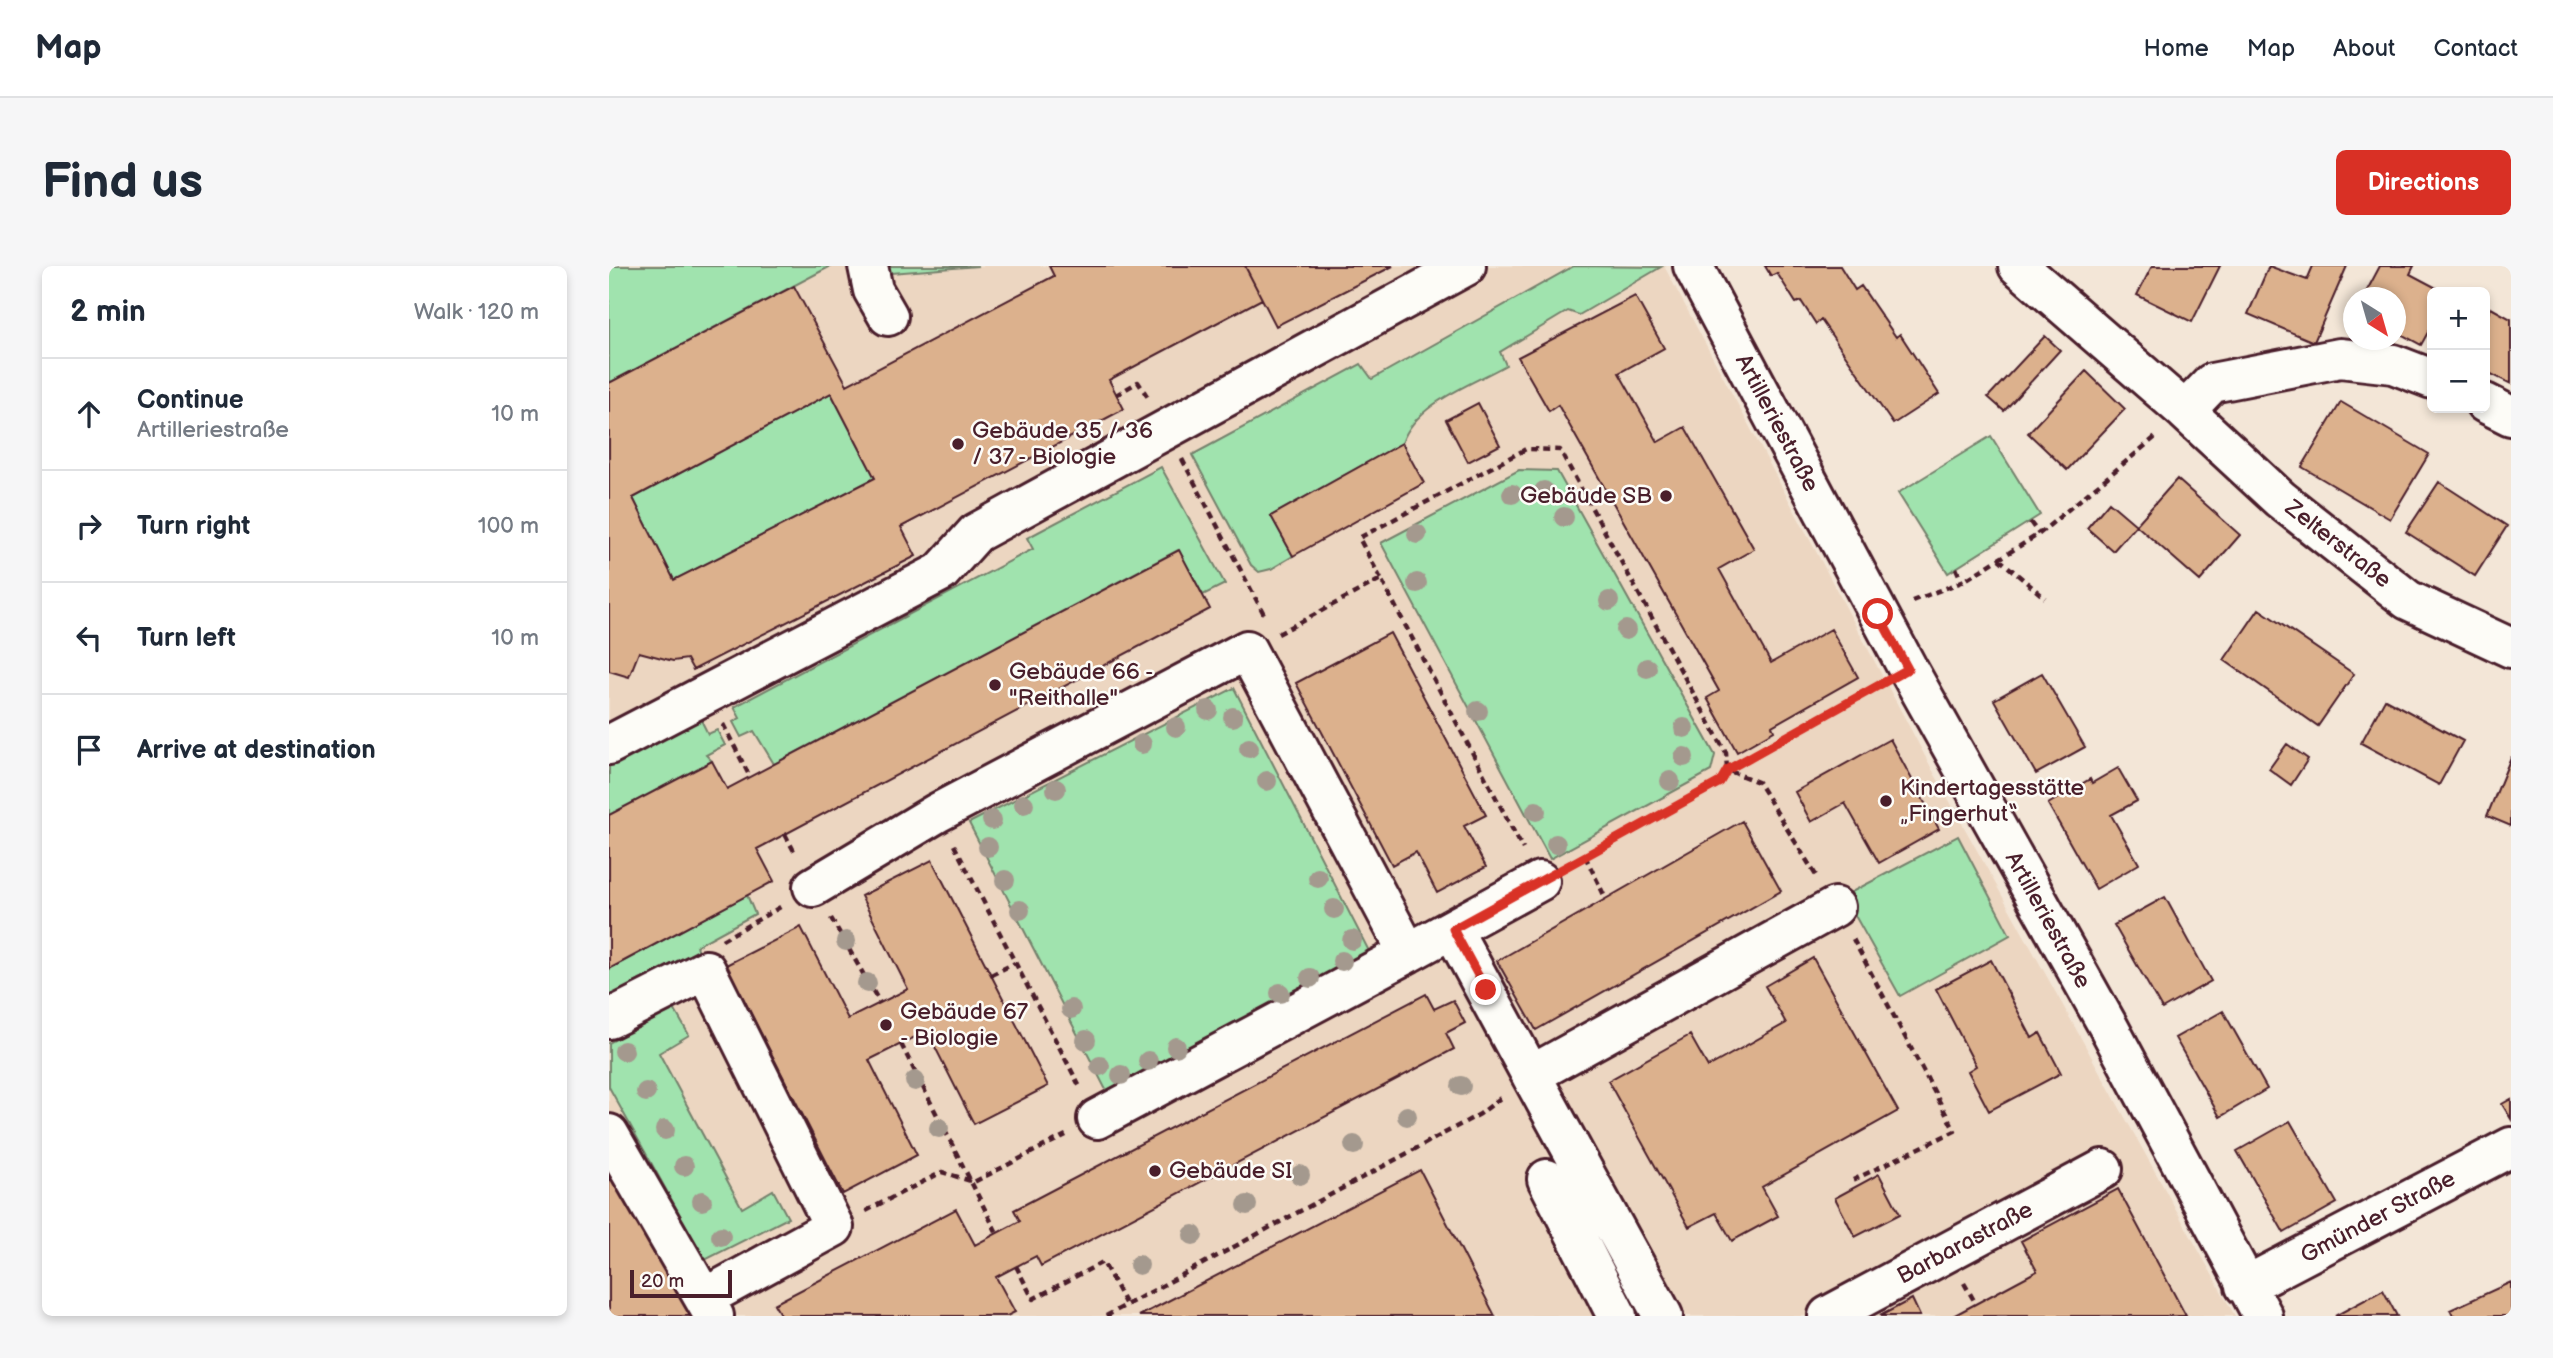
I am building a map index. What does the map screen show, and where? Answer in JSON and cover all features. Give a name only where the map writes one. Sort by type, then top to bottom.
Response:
[{"type":"street","points":[[868,266],[873,289],[888,316]]},
{"type":"street","points":[[609,746],[941,572],[976,533],[1466,266]]},
{"type":"street","name":"Artilleriestraße","points":[[1693,266],[1878,614],[2108,1026],[2254,1301]]},
{"type":"street","name":"Zelterstraße","points":[[2018,266],[2185,411],[2280,499],[2408,600],[2511,648]]},
{"type":"street","points":[[2185,411],[2212,383],[2340,358],[2393,364],[2427,377]]},
{"type":"street","points":[[2490,405],[2511,415]]},
{"type":"street","points":[[813,887],[937,813],[1261,643],[1408,953]]},
{"type":"street","points":[[1097,1118],[1540,881]]},
{"type":"street","points":[[1531,1075],[1835,907]]},
{"type":"street","points":[[1453,929],[1663,1316]]},
{"type":"street","points":[[609,1019],[706,970],[834,1227],[709,1307],[609,1134]]},
{"type":"street","name":"Gmünder Straße","points":[[2254,1301],[2511,1147]]},
{"type":"street","name":"Barbarastraße","points":[[1828,1316],[2103,1169]]},
{"type":"street","points":[[1547,1179],[1617,1316]]},
{"type":"path","points":[[1167,431],[1261,643],[1381,579]]},
{"type":"path","points":[[1878,614],[1962,582],[2039,534],[2151,441]]},
{"type":"path","points":[[1727,770],[1726,753],[1560,450],[1526,449],[1359,538],[1540,881],[1720,782],[1727,770],[1908,669]]},
{"type":"path","points":[[2030,522],[2039,534]]},
{"type":"path","points":[[1999,559],[2045,598]]},
{"type":"path","points":[[1956,568],[1962,582]]},
{"type":"path","points":[[725,726],[750,777]]},
{"type":"path","points":[[1727,770],[1758,782],[1835,907],[1955,1131],[1853,1180]]},
{"type":"path","points":[[860,1214],[941,1172],[974,1182],[1097,1118],[937,813]]},
{"type":"path","points":[[1585,856],[1606,899]]},
{"type":"path","points":[[714,944],[813,887],[880,1003]]},
{"type":"path","points":[[991,975],[1016,962]]},
{"type":"path","points":[[901,1044],[974,1182],[997,1233]]},
{"type":"path","points":[[1106,1316],[1480,1114],[1531,1075]]},
{"type":"path","points":[[1016,1266],[1033,1298],[1103,1262],[1126,1306]]},
{"type":"shaded area","points":[[609,266],[1664,266],[1933,771],[2235,1316],[609,1316]]},
{"type":"green space","points":[[609,266],[831,266],[609,383]]},
{"type":"green space","points":[[879,266],[978,266],[879,274]]},
{"type":"green space","points":[[1574,266],[1661,267],[1579,315],[1568,311],[1500,352],[1506,365],[1432,406],[1409,429],[1402,443],[1271,516],[1293,556],[1271,569],[1259,572],[1251,565],[1192,455],[1361,364],[1372,379]]},
{"type":"green space","points":[[831,393],[875,478],[674,580],[633,498]]},
{"type":"green space","points":[[1991,436],[2040,515],[1948,573],[1898,493]]},
{"type":"green space","points":[[1161,467],[1225,584],[1203,595],[1178,550],[774,764],[754,731],[741,737],[733,722],[740,718],[734,707],[1033,549],[1027,538]]},
{"type":"green space","points":[[1519,470],[1557,471],[1715,755],[1711,771],[1550,859],[1381,543]]},
{"type":"green space","points":[[1234,688],[1371,955],[1107,1092],[969,823]]},
{"type":"green space","points":[[700,718],[708,734],[717,730],[725,745],[706,755],[712,761],[609,815],[609,766]]},
{"type":"green space","points":[[1958,836],[2010,935],[1900,996],[1844,896]]},
{"type":"green space","points":[[747,895],[755,914],[696,946],[699,954],[609,1002],[609,969]]},
{"type":"green space","points":[[673,1007],[689,1035],[659,1053],[742,1208],[773,1190],[788,1218],[705,1260],[609,1087],[609,1043]]},
{"type":"building","name":"Gebäude 35 / 36 / 37 - Biologie","points":[[1049,266],[1245,266],[1262,299],[1109,380],[1124,409],[901,527],[916,556],[693,670],[687,659],[673,661],[639,652],[629,677],[609,671],[609,383],[794,286],[847,385],[1054,276]],"holes":[[[831,393],[875,478],[674,580],[633,498]]]},
{"type":"building","points":[[1245,266],[1393,266],[1276,326]]},
{"type":"building","points":[[1765,266],[1840,266],[1855,290],[1861,286],[1896,337],[1900,334],[1939,394],[1893,424],[1821,320],[1816,324],[1801,301],[1796,303],[1777,273],[1771,276]]},
{"type":"building","points":[[2152,266],[2220,266],[2192,322],[2137,295]]},
{"type":"building","points":[[2269,266],[2307,280],[2313,266],[2347,266],[2314,342],[2248,314]]},
{"type":"building","points":[[2380,266],[2414,266],[2410,274],[2435,287],[2427,287],[2427,334],[2421,345],[2406,337],[2406,287],[2369,287]]},
{"type":"building","name":"Gebäude SB","points":[[1635,296],[1664,348],[1619,373],[1658,442],[1685,427],[1754,549],[1719,569],[1771,663],[1831,629],[1858,677],[1772,726],[1774,731],[1737,752],[1707,698],[1719,691],[1558,405],[1549,411],[1518,357]]},
{"type":"building","points":[[2491,308],[2511,319],[2511,384],[2490,374]]},
{"type":"building","points":[[2045,336],[2060,350],[2004,411],[1988,397]]},
{"type":"building","points":[[2086,371],[2125,409],[2067,470],[2028,433]]},
{"type":"building","points":[[2341,402],[2429,454],[2390,519],[2302,467]]},
{"type":"building","points":[[1478,403],[1500,445],[1468,462],[1446,420]]},
{"type":"building","points":[[1402,443],[1424,483],[1293,556],[1271,516]]},
{"type":"building","points":[[2177,479],[2240,535],[2200,581],[2136,525]]},
{"type":"building","points":[[2439,482],[2507,526],[2475,576],[2406,532]]},
{"type":"building","points":[[2109,502],[2136,525],[2113,551],[2087,528]]},
{"type":"building","name":"Gebäude 66 - \"Reithalle\"","points":[[1179,550],[1210,609],[757,849],[774,881],[609,969],[609,815],[712,761],[727,789]]},
{"type":"building","points":[[2259,609],[2354,674],[2318,726],[2224,660]]},
{"type":"building","points":[[1390,633],[1486,815],[1464,826],[1486,867],[1437,893],[1416,852],[1392,865],[1296,683]]},
{"type":"building","points":[[2042,673],[2085,747],[2036,774],[1994,700]]},
{"type":"building","points":[[2385,699],[2463,741],[2439,785],[2361,743]]},
{"type":"building","points":[[1890,739],[1939,829],[1879,863],[1845,803],[1811,822],[1795,792]]},
{"type":"building","points":[[2287,744],[2308,759],[2291,785],[2269,769]]},
{"type":"building","points":[[2511,757],[2511,826],[2487,816]]},
{"type":"building","points":[[2118,768],[2137,801],[2111,815],[2139,864],[2096,889],[2048,804],[2090,779],[2092,783]]},
{"type":"building","points":[[1742,821],[1781,891],[1536,1030],[1497,961]]},
{"type":"building","name":"Gebäude 67 - Biologie","points":[[932,860],[1048,1086],[974,1124],[927,1031],[869,1060],[917,1155],[843,1194],[726,965],[801,927],[848,1019],[908,989],[861,896]]},
{"type":"building","points":[[2165,897],[2211,981],[2162,1009],[2114,925]]},
{"type":"building","points":[[1813,958],[1898,1111],[1762,1187],[1778,1216],[1732,1241],[1716,1213],[1689,1227],[1608,1081],[1690,1035],[1708,1067],[1786,1023],[1765,986]]},
{"type":"building","points":[[1991,960],[2032,1038],[2040,1033],[2061,1073],[1989,1111],[1968,1071],[1976,1066],[1936,989]]},
{"type":"building","name":"Gebäude SI","points":[[1426,994],[1434,1009],[1453,1000],[1465,1023],[1446,1033],[1454,1049],[1041,1266],[1036,1256],[996,1277],[1015,1312],[1007,1316],[781,1316],[774,1304],[956,1209],[975,1245],[1020,1221],[1014,1210]]},
{"type":"building","points":[[2223,1011],[2267,1089],[2220,1117],[2175,1038]]},
{"type":"building","points":[[2511,1099],[2511,1119],[2502,1104]]},
{"type":"building","points":[[2290,1121],[2337,1203],[2284,1233],[2237,1151]]},
{"type":"building","points":[[609,1165],[695,1316],[609,1316]]},
{"type":"building","points":[[1420,1170],[1495,1316],[1139,1316]]},
{"type":"building","points":[[1879,1174],[1900,1214],[1855,1237],[1835,1198]]},
{"type":"building","points":[[2118,1189],[2186,1316],[1953,1316],[2037,1271],[2021,1241]]},
{"type":"building","points":[[2511,1282],[2511,1316],[2453,1316],[2450,1310]]},
{"type":"building","points":[[2383,1290],[2397,1316],[2335,1316]]},
{"type":"building","points":[[1912,1299],[1920,1316],[1880,1316]]},
{"type":"place","name":"Gebäude 35 / 36 / 37 - Biologie","points":[[958,444]]},
{"type":"place","name":"Gebäude SB","points":[[1666,496]]},
{"type":"place","name":"Gebäude 66 - \"Reithalle\"","points":[[995,685]]},
{"type":"place","name":"Kindertagesstätte „Fingerhut“","points":[[1886,801]]},
{"type":"place","name":"Gebäude 67 - Biologie","points":[[886,1025]]},
{"type":"place","name":"Gebäude SI","points":[[1155,1171]]},
{"type":"route","points":[[1486,990],[1453,929],[1720,782],[1727,770],[1908,669],[1878,614]]}]
